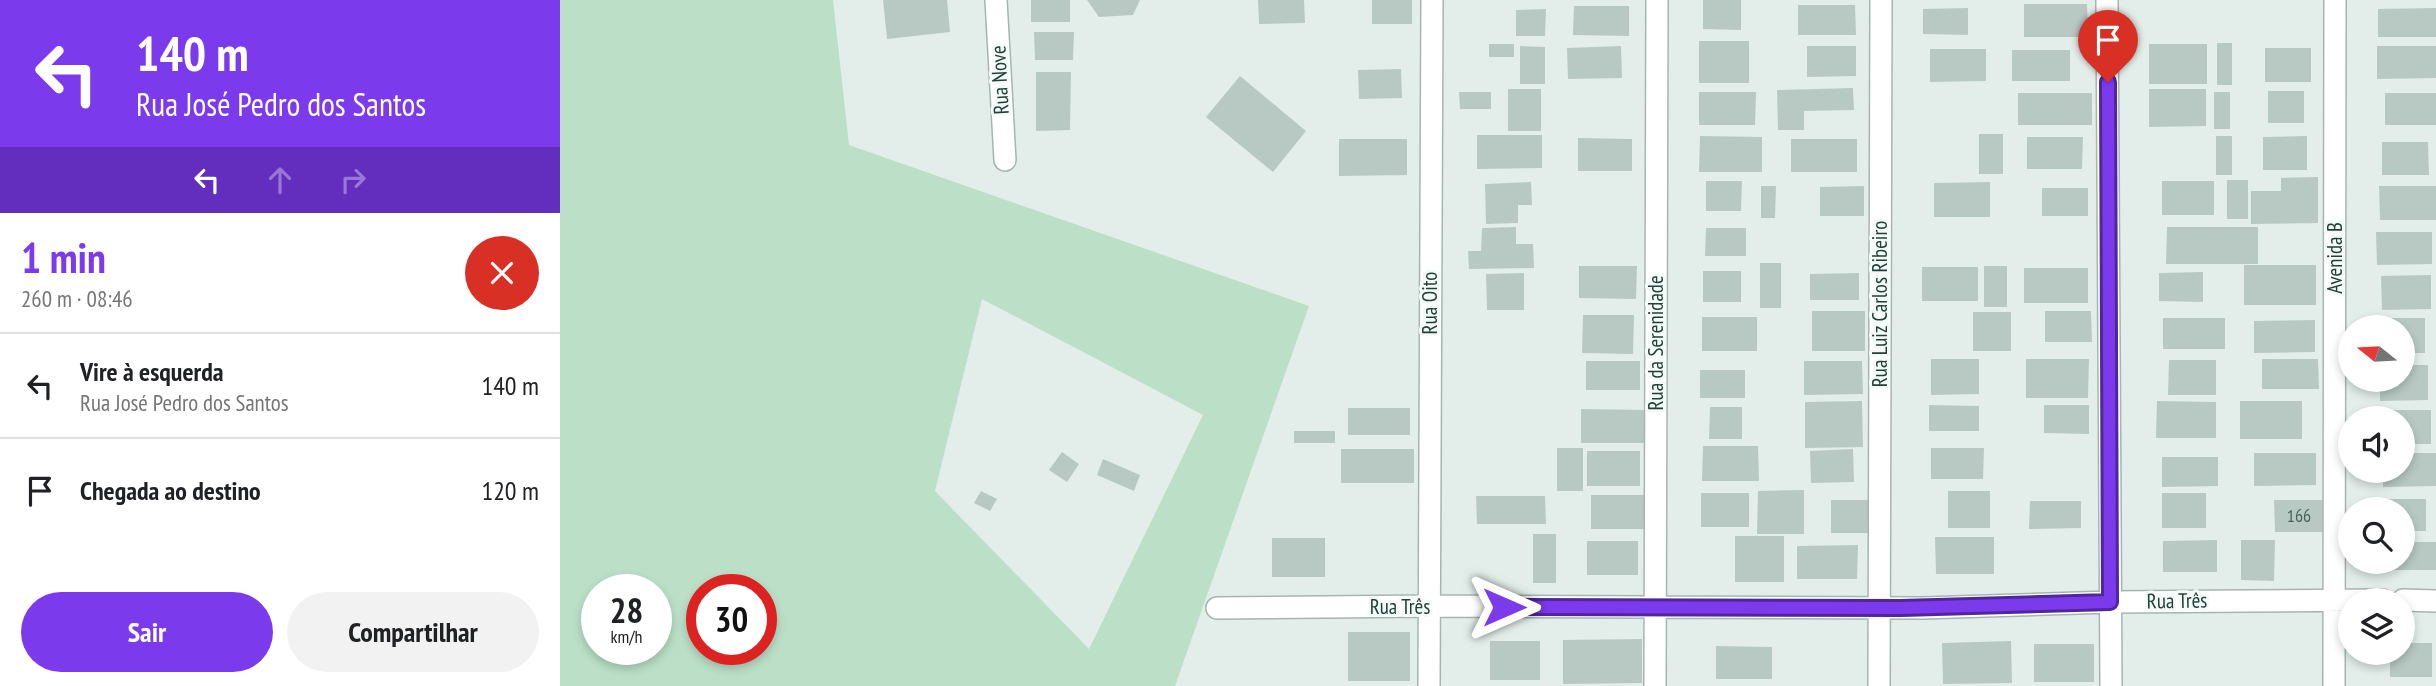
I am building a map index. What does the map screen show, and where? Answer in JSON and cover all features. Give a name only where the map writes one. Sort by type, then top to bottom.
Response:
[{"type":"street","name":"Rua Nove","points":[[996,0],[1005,160]]},
{"type":"street","name":"Rua Oito","points":[[1429,686],[1432,0]]},
{"type":"street","name":"Rua da Serenidade","points":[[1655,686],[1657,0]]},
{"type":"street","name":"Rua Luiz Carlos Ribeiro","points":[[1879,686],[1881,0]]},
{"type":"street","points":[[2107,0],[2111,686]]},
{"type":"street","name":"Avenida B","points":[[2334,686],[2335,0]]},
{"type":"street","name":"Rua Três","points":[[1217,608],[1880,608],[2335,600]]},
{"type":"street","points":[[2415,600],[2436,601]]},
{"type":"green space","points":[[560,0],[833,0],[849,145],[1309,306],[1175,686],[560,686]],"holes":[[[982,299],[1203,415],[1089,649],[935,491]]]},
{"type":"building","points":[[883,0],[947,0],[950,32],[887,39]]},
{"type":"building","points":[[1031,0],[1070,0],[1070,22],[1031,22]]},
{"type":"building","points":[[1087,0],[1140,0],[1133,15],[1099,17]]},
{"type":"building","points":[[1258,0],[1304,0],[1305,23],[1259,24]]},
{"type":"building","points":[[1372,0],[1412,0],[1412,24],[1372,24]]},
{"type":"building","points":[[1703,0],[1741,0],[1741,30],[1703,29]]},
{"type":"building","points":[[2024,4],[2087,4],[2088,37],[2024,37]]},
{"type":"building","points":[[1798,5],[1855,5],[1856,35],[1798,35]]},
{"type":"building","points":[[1574,6],[1629,6],[1629,36],[1573,35]]},
{"type":"building","points":[[1968,8],[1968,35],[1923,34],[1923,9]]},
{"type":"building","points":[[2436,8],[2436,37],[2378,37],[2378,9]]},
{"type":"building","points":[[1546,9],[1545,36],[1516,36],[1516,10]]},
{"type":"building","points":[[1034,32],[1074,32],[1073,60],[1035,60]]},
{"type":"building","points":[[1699,41],[1749,41],[1749,83],[1699,83]]},
{"type":"building","points":[[2217,43],[2232,43],[2232,85],[2217,85]]},
{"type":"building","points":[[1489,44],[1514,44],[1514,57],[1489,57]]},
{"type":"building","points":[[2149,44],[2207,44],[2207,84],[2149,84]]},
{"type":"building","points":[[1520,46],[1545,47],[1545,84],[1520,84]]},
{"type":"building","points":[[1621,46],[1622,78],[1568,79],[1567,48]]},
{"type":"building","points":[[1807,46],[1856,46],[1856,76],[1807,77]]},
{"type":"building","points":[[2377,46],[2436,46],[2436,78],[2377,79]]},
{"type":"building","points":[[2265,48],[2311,48],[2311,82],[2265,82]]},
{"type":"building","points":[[1930,49],[1986,49],[1986,81],[1930,82]]},
{"type":"building","points":[[2012,50],[2070,50],[2070,81],[2012,81]]},
{"type":"building","points":[[1401,69],[1402,98],[1359,99],[1358,70]]},
{"type":"building","points":[[1036,72],[1071,72],[1070,130],[1036,131]]},
{"type":"building","points":[[1240,76],[1306,131],[1273,172],[1206,117]]},
{"type":"building","points":[[1853,88],[1854,110],[1804,111],[1804,130],[1778,130],[1777,90]]},
{"type":"building","points":[[1508,89],[1541,89],[1541,131],[1508,131]]},
{"type":"building","points":[[2149,89],[2206,89],[2206,126],[2149,127]]},
{"type":"building","points":[[2268,91],[2304,91],[2304,123],[2268,123]]},
{"type":"building","points":[[1459,92],[1491,92],[1491,109],[1460,109]]},
{"type":"building","points":[[1699,92],[1756,92],[1755,125],[1699,125]]},
{"type":"building","points":[[2214,92],[2230,92],[2230,129],[2214,129]]},
{"type":"building","points":[[2018,93],[2092,93],[2092,125],[2018,125]]},
{"type":"building","points":[[2385,93],[2436,93],[2436,125],[2385,125]]},
{"type":"building","points":[[1979,134],[2003,134],[2003,174],[1979,174]]},
{"type":"building","points":[[1477,135],[1542,135],[1542,168],[1477,169]]},
{"type":"building","points":[[1700,136],[1762,137],[1762,172],[1699,172]]},
{"type":"building","points":[[2216,136],[2232,136],[2232,175],[2216,175]]},
{"type":"building","points":[[2307,136],[2307,170],[2263,170],[2263,137]]},
{"type":"building","points":[[2027,137],[2083,137],[2082,169],[2027,169]]},
{"type":"building","points":[[1578,138],[1632,139],[1632,171],[1578,171]]},
{"type":"building","points":[[1339,139],[1407,139],[1407,175],[1339,176]]},
{"type":"building","points":[[1791,139],[1857,139],[1857,172],[1791,172]]},
{"type":"building","points":[[2382,142],[2428,142],[2429,175],[2382,175]]},
{"type":"building","points":[[2318,177],[2318,223],[2251,224],[2251,191],[2281,191],[2281,178]]},
{"type":"building","points":[[2227,180],[2248,180],[2248,219],[2227,219]]},
{"type":"building","points":[[1706,181],[1742,181],[1741,211],[1706,211]]},
{"type":"building","points":[[2162,181],[2214,181],[2214,215],[2162,215]]},
{"type":"building","points":[[1531,182],[1532,205],[1518,205],[1518,223],[1486,224],[1485,184]]},
{"type":"building","points":[[1990,182],[1990,217],[1934,217],[1934,183]]},
{"type":"building","points":[[1761,186],[1776,186],[1775,218],[1761,218]]},
{"type":"building","points":[[1864,186],[1864,216],[1820,216],[1820,187]]},
{"type":"building","points":[[2379,186],[2436,186],[2436,220],[2380,220]]},
{"type":"building","points":[[2042,188],[2088,188],[2088,216],[2042,216]]},
{"type":"building","points":[[1516,227],[1516,244],[1533,244],[1534,268],[1469,269],[1468,251],[1481,251],[1482,228]]},
{"type":"building","points":[[2167,227],[2258,227],[2258,264],[2166,264]]},
{"type":"building","points":[[1706,228],[1746,228],[1746,256],[1705,256]]},
{"type":"building","points":[[2376,232],[2432,232],[2432,264],[2377,265]]},
{"type":"building","points":[[1760,263],[1781,263],[1781,308],[1760,308]]},
{"type":"building","points":[[2244,265],[2316,265],[2316,305],[2244,305]]},
{"type":"building","points":[[1579,266],[1637,266],[1636,299],[1579,298]]},
{"type":"building","points":[[1984,266],[2007,266],[2007,307],[1984,307]]},
{"type":"building","points":[[1922,267],[1978,267],[1978,301],[1922,301]]},
{"type":"building","points":[[2024,268],[2088,268],[2088,303],[2024,303]]},
{"type":"building","points":[[1703,271],[1741,271],[1741,302],[1703,302]]},
{"type":"building","points":[[2203,272],[2203,302],[2159,301],[2159,273]]},
{"type":"building","points":[[1524,273],[1524,310],[1487,310],[1486,274]]},
{"type":"building","points":[[1859,273],[1859,300],[1810,300],[1810,274]]},
{"type":"building","points":[[2431,275],[2431,309],[2382,310],[2381,276]]},
{"type":"building","points":[[1812,311],[1865,311],[1865,351],[1812,351]]},
{"type":"building","points":[[2045,311],[2091,311],[2092,342],[2045,342]]},
{"type":"building","points":[[1973,312],[2011,312],[2011,351],[1973,351]]},
{"type":"building","points":[[1583,315],[1634,315],[1633,354],[1582,353]]},
{"type":"building","points":[[1702,317],[1757,317],[1757,351],[1702,351]]},
{"type":"building","points":[[2163,318],[2225,318],[2225,349],[2163,349]]},
{"type":"building","points":[[2415,318],[2425,318],[2425,353],[2415,353]]},
{"type":"building","points":[[2315,320],[2315,352],[2254,353],[2254,321]]},
{"type":"building","points":[[1931,359],[1979,359],[1979,394],[1931,395]]},
{"type":"building","points":[[2026,359],[2089,359],[2088,398],[2026,398]]},
{"type":"building","points":[[2262,359],[2318,359],[2319,389],[2262,389]]},
{"type":"building","points":[[2169,360],[2216,360],[2216,395],[2168,395]]},
{"type":"building","points":[[1586,361],[1640,361],[1640,390],[1586,390]]},
{"type":"building","points":[[1804,361],[1862,361],[1863,394],[1804,395]]},
{"type":"building","points":[[2415,365],[2428,365],[2428,400],[2380,401],[2380,392],[2415,392]]},
{"type":"building","points":[[1700,370],[1745,370],[1745,398],[1700,398]]},
{"type":"building","points":[[1862,401],[1863,447],[1805,448],[1805,402]]},
{"type":"building","points":[[2157,401],[2216,402],[2216,438],[2156,438]]},
{"type":"building","points":[[2240,401],[2302,401],[2302,439],[2240,439]]},
{"type":"building","points":[[1929,405],[1979,406],[1979,431],[1929,431]]},
{"type":"building","points":[[2044,405],[2089,405],[2089,434],[2044,433]]},
{"type":"building","points":[[1710,407],[1742,407],[1742,439],[1709,439]]},
{"type":"building","points":[[1348,408],[1410,408],[1410,435],[1348,435]]},
{"type":"building","points":[[1581,409],[1645,410],[1645,443],[1581,443]]},
{"type":"building","points":[[2415,410],[2431,410],[2431,444],[2415,444]]},
{"type":"building","points":[[1294,431],[1335,431],[1335,443],[1294,443]]},
{"type":"building","points":[[1703,446],[1758,446],[1759,481],[1702,481]]},
{"type":"building","points":[[1557,448],[1583,448],[1583,491],[1557,491]]},
{"type":"building","points":[[1931,448],[1984,448],[1983,479],[1931,479]]},
{"type":"building","points":[[1341,449],[1414,449],[1414,483],[1341,483]]},
{"type":"building","points":[[1853,449],[1854,482],[1811,483],[1810,451]]},
{"type":"building","points":[[1587,451],[1640,451],[1640,486],[1587,486]]},
{"type":"building","points":[[1062,452],[1079,464],[1067,482],[1049,470]]},
{"type":"building","points":[[2254,453],[2316,453],[2316,485],[2254,486]]},
{"type":"building","points":[[2415,453],[2436,453],[2436,486],[2383,487],[2383,483],[2415,483]]},
{"type":"building","points":[[2162,457],[2218,457],[2218,486],[2162,487]]},
{"type":"building","points":[[1103,459],[1140,475],[1134,491],[1097,475]]},
{"type":"building","points":[[1804,490],[1804,534],[1757,534],[1758,491]]},
{"type":"building","points":[[981,491],[997,499],[990,511],[974,503]]},
{"type":"building","points":[[1948,491],[1990,491],[1990,528],[1948,528]]},
{"type":"building","points":[[1701,493],[1749,493],[1749,527],[1701,527]]},
{"type":"building","points":[[2162,493],[2206,493],[2206,528],[2162,528]]},
{"type":"building","points":[[1591,495],[1648,495],[1648,529],[1591,529]]},
{"type":"building","points":[[1476,496],[1545,496],[1546,524],[1477,524]]},
{"type":"building","points":[[2415,499],[2426,499],[2426,531],[2415,531]]},
{"type":"building","points":[[1831,500],[1873,500],[1872,533],[1831,533]]},
{"type":"building","points":[[2274,500],[2324,500],[2324,532],[2275,532]]},
{"type":"building","points":[[2030,501],[2081,501],[2081,528],[2029,529]]},
{"type":"building","points":[[1533,534],[1556,534],[1556,583],[1533,583]]},
{"type":"building","points":[[1735,536],[1784,536],[1784,582],[1735,582]]},
{"type":"building","points":[[1935,537],[1994,537],[1994,574],[1936,574]]},
{"type":"building","points":[[1272,538],[1325,538],[1325,577],[1272,577]]},
{"type":"building","points":[[2217,540],[2217,572],[2163,572],[2163,541]]},
{"type":"building","points":[[2241,540],[2275,540],[2274,581],[2241,580]]},
{"type":"building","points":[[1587,541],[1638,541],[1638,575],[1587,575]]},
{"type":"building","points":[[2415,542],[2436,542],[2436,570],[2415,570]]},
{"type":"building","points":[[1858,545],[1857,579],[1797,579],[1797,546]]},
{"type":"building","points":[[1348,632],[1410,632],[1410,681],[1348,681]]},
{"type":"building","points":[[1642,639],[1642,683],[1563,684],[1563,640]]},
{"type":"building","points":[[1490,641],[1540,641],[1540,680],[1490,680]]},
{"type":"building","points":[[2011,641],[2012,683],[1943,684],[1942,643]]},
{"type":"building","points":[[2415,643],[2432,643],[2432,677],[2390,677],[2390,665],[2415,665]]},
{"type":"building","points":[[2034,644],[2094,644],[2094,682],[2034,682]]},
{"type":"building","points":[[1716,646],[1772,647],[1772,679],[1716,679]]},
{"type":"route","points":[[1504,607],[1901,608],[2110,602],[2108,82]]}]
